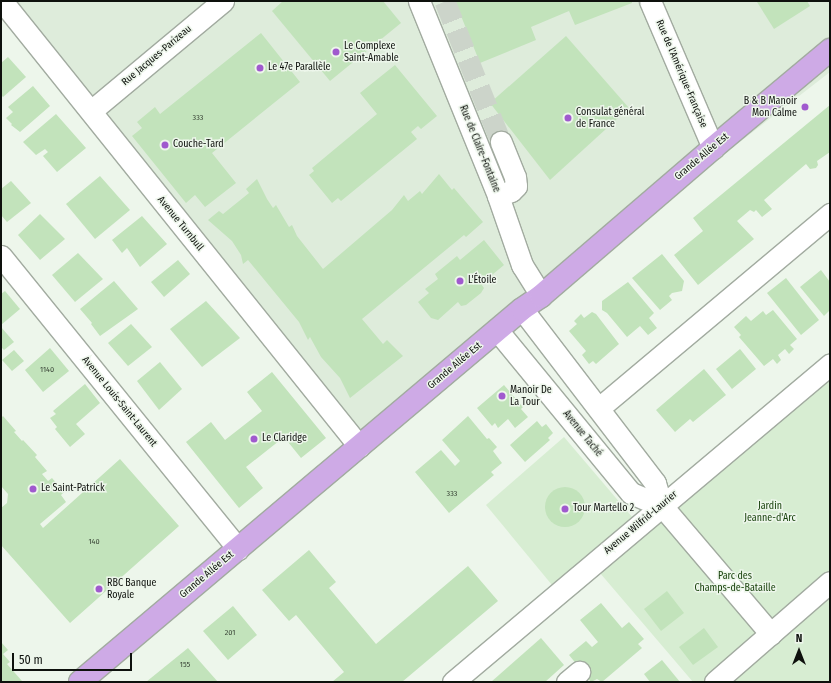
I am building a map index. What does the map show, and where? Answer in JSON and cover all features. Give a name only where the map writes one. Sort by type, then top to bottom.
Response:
[{"type":"main road","name":"Grande Allée Est","points":[[80,682],[522,309],[541,296],[713,148],[830,50]]},
{"type":"street","name":"Avenue Turnbull","points":[[2,1],[359,446]]},
{"type":"street","name":"Rue Jacques-Parizeau","points":[[91,111],[223,1]]},
{"type":"street","name":"Rue de Claire-Fontaine","points":[[419,1],[498,196],[522,265],[541,296]]},
{"type":"street","name":"Rue de l'Amérique-Française","points":[[650,1],[713,148]]},
{"type":"street","points":[[498,196],[511,191],[516,186],[515,177],[501,142]]},
{"type":"street","points":[[599,408],[830,214]]},
{"type":"street","name":"Avenue Louis-Saint-Laurent","points":[[1,256],[238,549]]},
{"type":"street","name":"Avenue Taché","points":[[522,309],[655,483],[662,506],[771,634]]},
{"type":"street","name":"Avenue Taché","points":[[497,330],[631,493],[662,506]]},
{"type":"street","name":"Avenue Wilfrid-Laurier","points":[[453,682],[830,365]]},
{"type":"street","points":[[722,679],[830,582]]},
{"type":"shaded area","points":[[2,1],[830,1],[830,72],[541,296],[357,450]]},
{"type":"green space","name":"Parc des Champs-de-Bataille","points":[[830,376],[830,682],[693,682],[600,573],[656,526],[677,502]]},
{"type":"green space","points":[[564,437],[633,518],[552,585],[486,505]]},
{"type":"building","name":"Le Complexe Saint-Amable","points":[[283,1],[383,1],[401,23],[330,81],[272,11]]},
{"type":"building","points":[[455,1],[632,1],[632,3],[575,25],[569,11],[531,27],[536,40],[480,63]]},
{"type":"building","points":[[807,1],[810,6],[774,29],[757,2]]},
{"type":"building","points":[[261,33],[300,82],[212,153],[236,183],[205,207],[195,195],[186,203],[132,136],[142,128],[137,122],[155,107],[160,114]]},
{"type":"building","points":[[566,36],[629,108],[550,180],[490,103]]},
{"type":"building","points":[[8,57],[26,77],[3,97],[1,95],[1,63]]},
{"type":"building","points":[[395,65],[437,116],[421,129],[418,126],[411,132],[417,139],[341,201],[338,198],[332,203],[309,175],[314,171],[312,168],[377,114],[360,93]]},
{"type":"building","points":[[33,86],[50,106],[20,132],[11,125],[12,124],[6,118],[13,112],[8,107]]},
{"type":"building","points":[[830,105],[830,152],[817,161],[818,165],[816,168],[810,169],[806,164],[764,200],[772,209],[762,217],[756,210],[754,212],[750,210],[737,221],[754,239],[698,285],[674,255],[703,231],[693,218]]},
{"type":"building","points":[[56,114],[86,148],[57,172],[43,156],[48,152],[45,149],[36,155],[23,142]]},
{"type":"building","points":[[439,174],[452,190],[454,188],[483,222],[466,237],[464,235],[362,319],[383,344],[387,340],[403,356],[350,398],[340,378],[321,357],[310,337],[308,340],[299,322],[248,260],[243,264],[241,255],[232,241],[208,220],[219,211],[223,214],[249,193],[246,189],[257,179],[273,208],[276,205],[289,227],[292,225],[297,236],[323,269],[392,210],[404,195],[408,201],[420,191],[422,194]]},
{"type":"building","points":[[100,176],[130,210],[95,239],[66,204]]},
{"type":"building","points":[[11,181],[31,203],[7,222],[1,215],[1,189]]},
{"type":"building","points":[[40,214],[65,239],[40,260],[18,235]]},
{"type":"building","points":[[142,216],[167,244],[140,267],[127,248],[122,253],[112,240]]},
{"type":"building","name":"L'Étoile","points":[[484,240],[504,265],[481,284],[484,288],[481,293],[466,305],[461,306],[458,302],[438,320],[431,318],[418,302],[429,293],[425,289],[438,279],[435,274],[457,256],[460,260]]},
{"type":"building","points":[[78,253],[103,279],[75,302],[52,275]]},
{"type":"building","points":[[662,254],[684,281],[682,291],[672,293],[669,296],[672,300],[660,310],[632,278]]},
{"type":"building","points":[[178,260],[190,274],[164,297],[151,282]]},
{"type":"building","points":[[821,270],[830,282],[830,310],[824,316],[800,287]]},
{"type":"building","points":[[786,278],[819,320],[801,335],[767,293]]},
{"type":"building","points":[[114,281],[138,309],[100,336],[91,324],[92,323],[80,309]]},
{"type":"building","points":[[628,282],[654,313],[649,318],[657,328],[648,335],[640,326],[627,337],[607,313],[602,310],[602,301]]},
{"type":"building","points":[[5,291],[20,309],[1,325],[1,294]]},
{"type":"building","points":[[206,301],[240,338],[202,367],[170,329]]},
{"type":"building","points":[[773,310],[797,339],[790,345],[794,349],[789,354],[785,349],[778,355],[781,360],[777,364],[773,359],[764,366],[739,337],[741,335],[734,327],[746,316],[751,321],[763,311],[766,315]]},
{"type":"building","points":[[592,312],[596,314],[619,344],[596,364],[593,361],[589,364],[582,355],[586,351],[569,331],[577,324],[574,321],[581,314],[584,318]]},
{"type":"building","points":[[131,324],[152,347],[128,366],[108,343]]},
{"type":"building","points":[[1,327],[14,342],[4,350],[1,347]]},
{"type":"building","points":[[50,348],[69,371],[43,392],[25,370]]},
{"type":"building","points":[[740,349],[756,369],[732,389],[716,369]]},
{"type":"building","points":[[14,350],[24,361],[12,371],[2,360]]},
{"type":"building","points":[[160,362],[182,389],[159,410],[137,381]]},
{"type":"building","points":[[704,369],[726,395],[693,422],[690,419],[675,432],[656,410]]},
{"type":"building","name":"Le Claridge","points":[[272,372],[326,438],[301,458],[284,437],[246,467],[263,488],[239,508],[186,442],[211,422],[225,440],[262,411],[247,392]]},
{"type":"building","points":[[85,384],[100,403],[76,424],[85,434],[70,447],[55,429],[57,427],[50,418],[56,414],[53,411]]},
{"type":"building","name":"Manoir De La Tour","points":[[504,385],[523,407],[521,409],[528,417],[515,428],[508,419],[498,428],[495,423],[492,426],[477,408]]},
{"type":"building","points":[[3,416],[16,431],[14,432],[37,455],[35,457],[47,471],[42,474],[48,481],[52,478],[64,492],[61,495],[66,502],[40,524],[43,528],[120,459],[179,526],[70,623],[1,545],[1,508],[7,503],[8,494],[1,486],[1,418]]},
{"type":"building","points":[[468,416],[487,439],[489,438],[497,447],[493,451],[502,463],[491,472],[494,475],[449,513],[415,472],[441,450],[455,466],[460,461],[442,440]]},
{"type":"building","points":[[537,421],[542,427],[546,424],[553,433],[548,438],[550,440],[525,462],[510,445]]},
{"type":"building","name":"Tour Martello 2","points":[[561,487],[569,487],[576,490],[582,496],[585,507],[582,518],[576,524],[569,527],[561,527],[554,524],[548,518],[545,511],[545,503],[548,496],[554,490]]},
{"type":"building","points":[[309,550],[336,582],[329,588],[376,644],[468,566],[498,601],[402,682],[332,682],[344,672],[296,615],[289,621],[262,590]]},
{"type":"building","points":[[667,591],[684,613],[661,631],[644,609]]},
{"type":"building","points":[[601,603],[622,628],[629,622],[644,639],[638,644],[642,648],[602,682],[597,679],[591,682],[569,655],[586,641],[592,647],[598,642],[580,620]]},
{"type":"building","points":[[233,606],[257,635],[228,660],[203,631]]},
{"type":"building","points":[[704,628],[718,647],[693,665],[679,647]]},
{"type":"building","points":[[541,638],[564,665],[545,682],[491,682]]},
{"type":"building","points":[[1,642],[8,650],[3,654],[10,662],[7,664],[22,681],[1,682]]},
{"type":"building","points":[[188,648],[218,682],[146,682]]},
{"type":"building","points":[[662,660],[680,682],[650,682],[644,674]]},
{"type":"tunnel","points":[[445,1],[501,142]]},
{"type":"place","name":"Le Complexe Saint-Amable","points":[[336,52]]},
{"type":"place","name":"Le 47e Parallèle","points":[[260,68]]},
{"type":"place","name":"B & B Manoir Mon Calme","points":[[805,107]]},
{"type":"place","name":"Consulat général de France","points":[[568,118]]},
{"type":"place","name":"Couche-Tard","points":[[165,145]]},
{"type":"place","name":"L'Étoile","points":[[460,281]]},
{"type":"place","name":"Manoir De La Tour","points":[[502,396]]},
{"type":"place","name":"Le Claridge","points":[[254,439]]},
{"type":"place","name":"Le Saint-Patrick","points":[[33,489]]},
{"type":"place","name":"Tour Martello 2","points":[[565,509]]},
{"type":"place","name":"RBC Banque Royale","points":[[99,589]]},
{"type":"park label","name":"Jardin Jeanne-d'Arc","points":[[770,512]]}]
